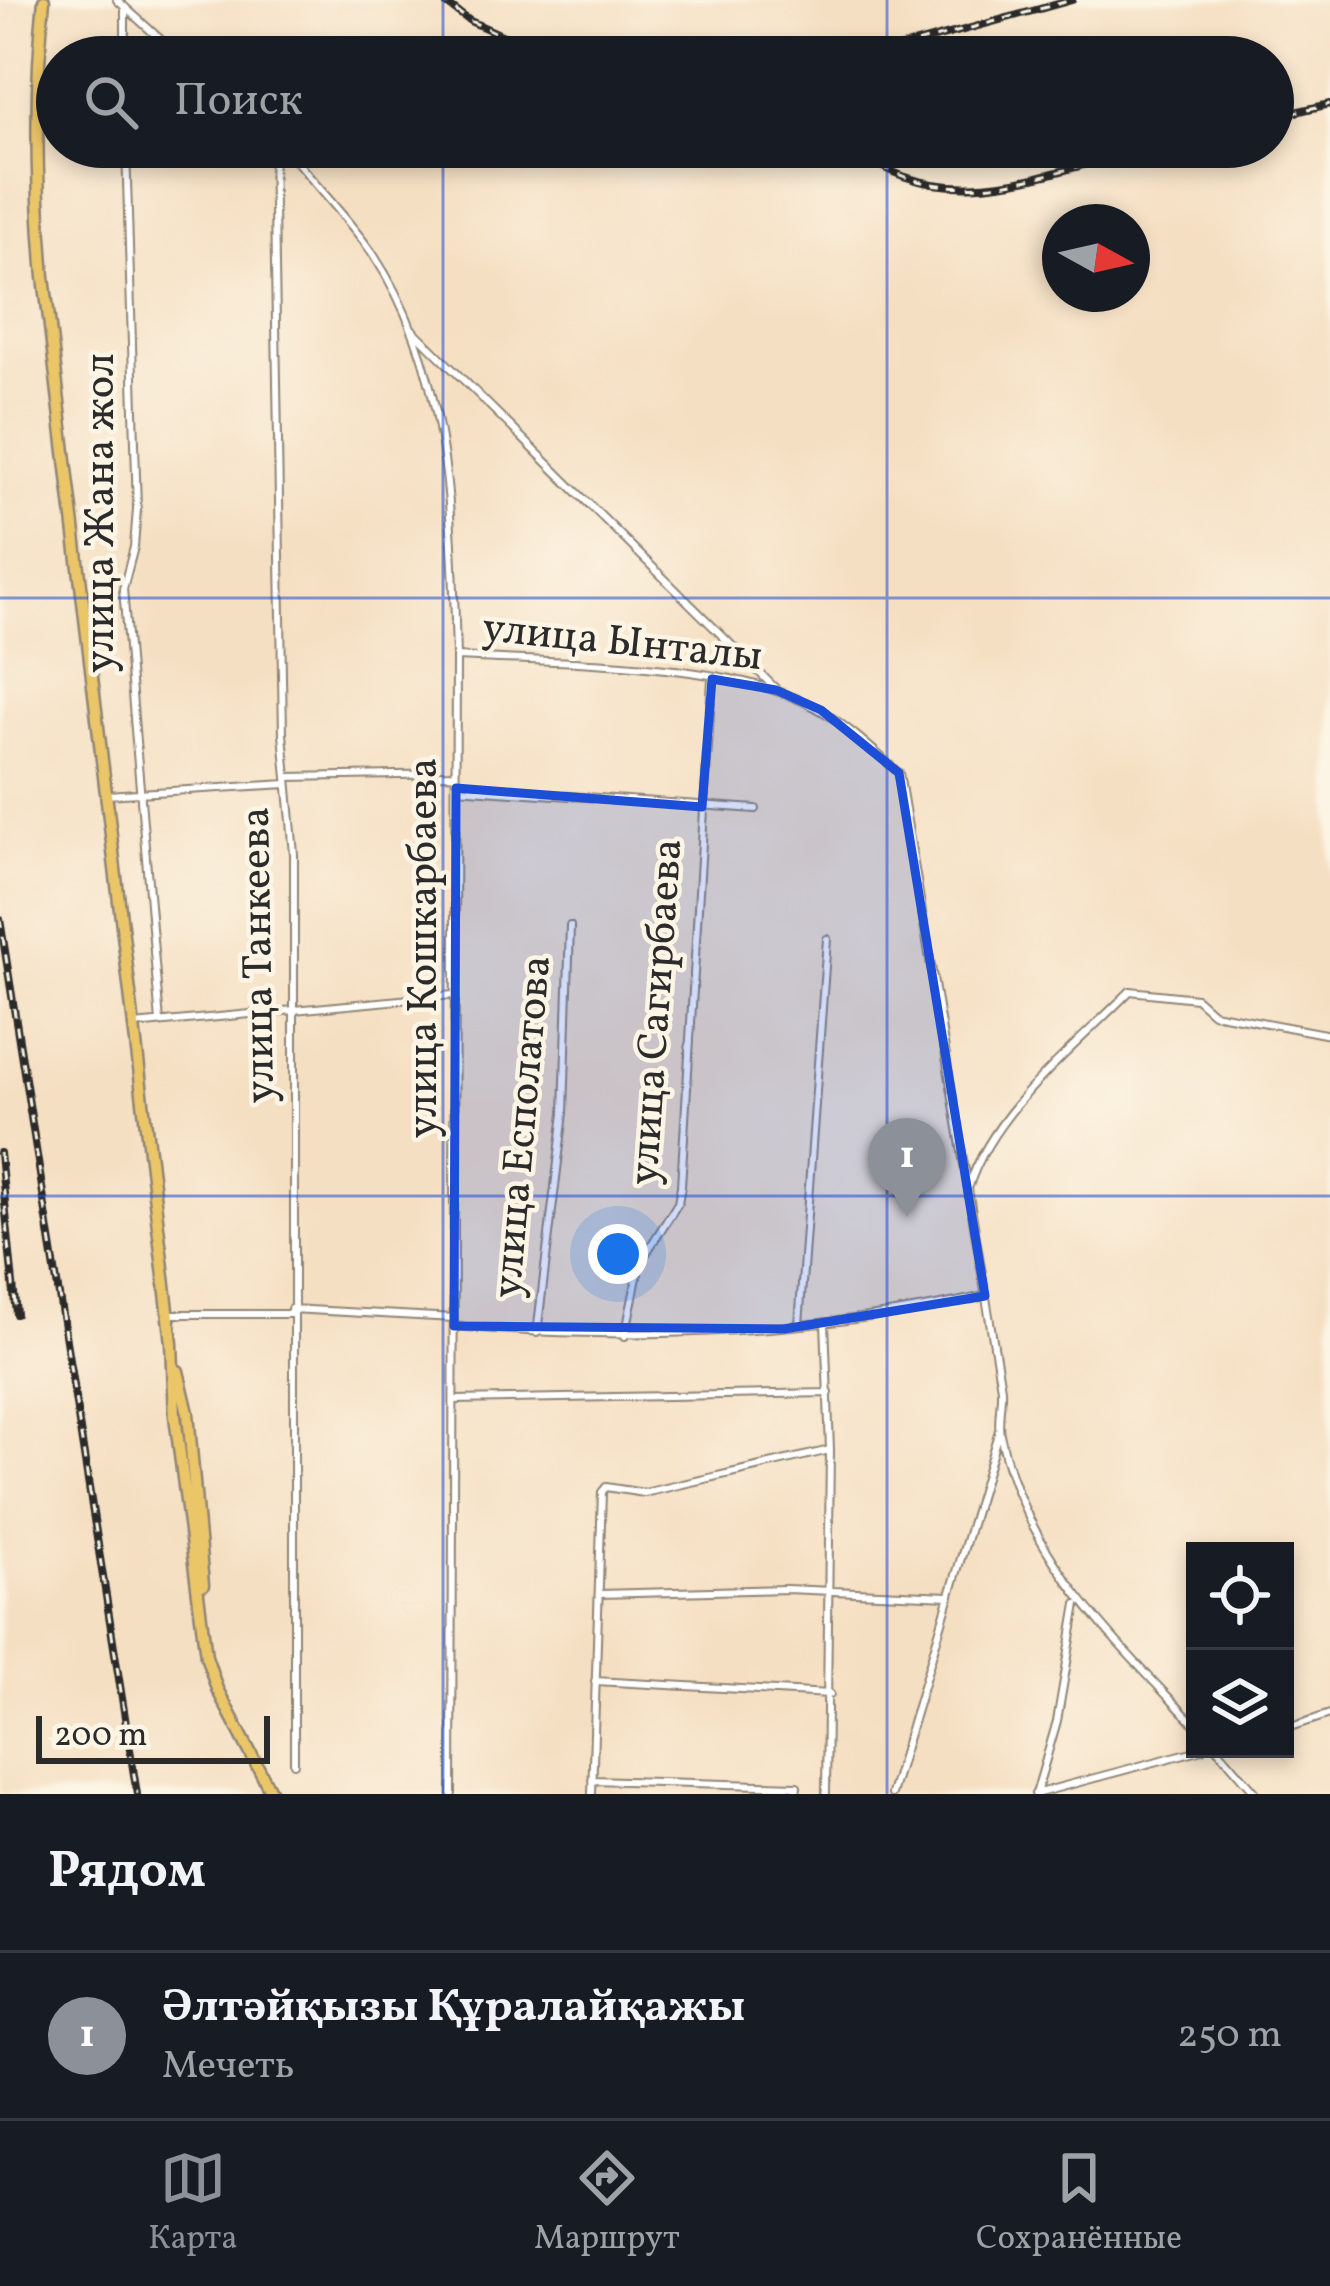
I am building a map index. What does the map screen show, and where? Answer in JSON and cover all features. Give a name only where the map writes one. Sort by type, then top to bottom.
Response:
[{"type":"main road","points":[[40,36],[44,0]]},
{"type":"main road","points":[[37,168],[106,795],[182,1414],[201,1624],[217,1689],[272,1794]]},
{"type":"street","points":[[117,0],[157,36]]},
{"type":"street","points":[[125,7],[125,36]]},
{"type":"street","name":"улица Жана жол","points":[[127,168],[136,509],[123,589],[160,1022]]},
{"type":"street","name":"улица Танкеева","points":[[273,168],[295,1010],[294,1762]]},
{"type":"street","name":"улица Кошкарбаева","points":[[302,168],[373,255],[410,328],[436,413],[451,494],[456,657],[452,1794]]},
{"type":"street","points":[[410,328],[776,689]]},
{"type":"street","name":"улица Ынталы","points":[[456,657],[646,668],[776,689],[821,710],[899,773],[968,1189]]},
{"type":"street","name":"улица Сагирбаева","points":[[625,1336],[640,1263],[678,1203],[681,1186],[712,679]]},
{"type":"street","points":[[106,795],[287,780],[454,774]]},
{"type":"street","points":[[456,788],[755,808]]},
{"type":"street","name":"улица Есполатова","points":[[537,1333],[564,1113],[570,926]]},
{"type":"street","points":[[799,1325],[827,939]]},
{"type":"street","points":[[891,1794],[999,1430],[1001,1388],[968,1189],[979,1154],[1130,992],[1161,990],[1196,998],[1213,1013],[1330,1035]]},
{"type":"street","points":[[134,1024],[454,995]]},
{"type":"street","points":[[169,1314],[291,1311],[625,1336],[799,1325],[985,1296]]},
{"type":"street","points":[[825,1322],[831,1590],[826,1794]]},
{"type":"street","points":[[454,1400],[829,1394]]},
{"type":"street","points":[[999,1430],[1030,1518],[1077,1601],[1186,1716]]},
{"type":"street","points":[[592,1794],[600,1500],[606,1487],[644,1493],[830,1450]]},
{"type":"street","points":[[597,1594],[831,1590],[949,1596]]},
{"type":"street","points":[[1035,1794],[1057,1721],[1077,1601]]},
{"type":"street","points":[[595,1682],[830,1694]]},
{"type":"street","points":[[1294,1726],[1330,1714]]},
{"type":"street","points":[[1035,1794],[1186,1754]]},
{"type":"street","points":[[1226,1758],[1257,1794]]},
{"type":"street","points":[[592,1780],[796,1786],[796,1794]]},
{"type":"highlighted area","points":[[712,679],[776,690],[821,710],[899,773],[985,1296],[784,1329],[454,1326],[456,788],[702,807]]},
{"type":"railway","points":[[441,0],[470,21],[504,36]]},
{"type":"railway","points":[[942,36],[1072,0]]},
{"type":"railway","points":[[1294,112],[1330,104]]},
{"type":"railway","points":[[884,168],[923,182],[960,187],[1034,178],[1071,168]]},
{"type":"railway","points":[[0,919],[137,1794]]},
{"type":"railway","points":[[0,1153],[16,1314]]},
{"type":"place","name":"Әлтәйқызы Құралайқажы","points":[[907,1217]]}]
